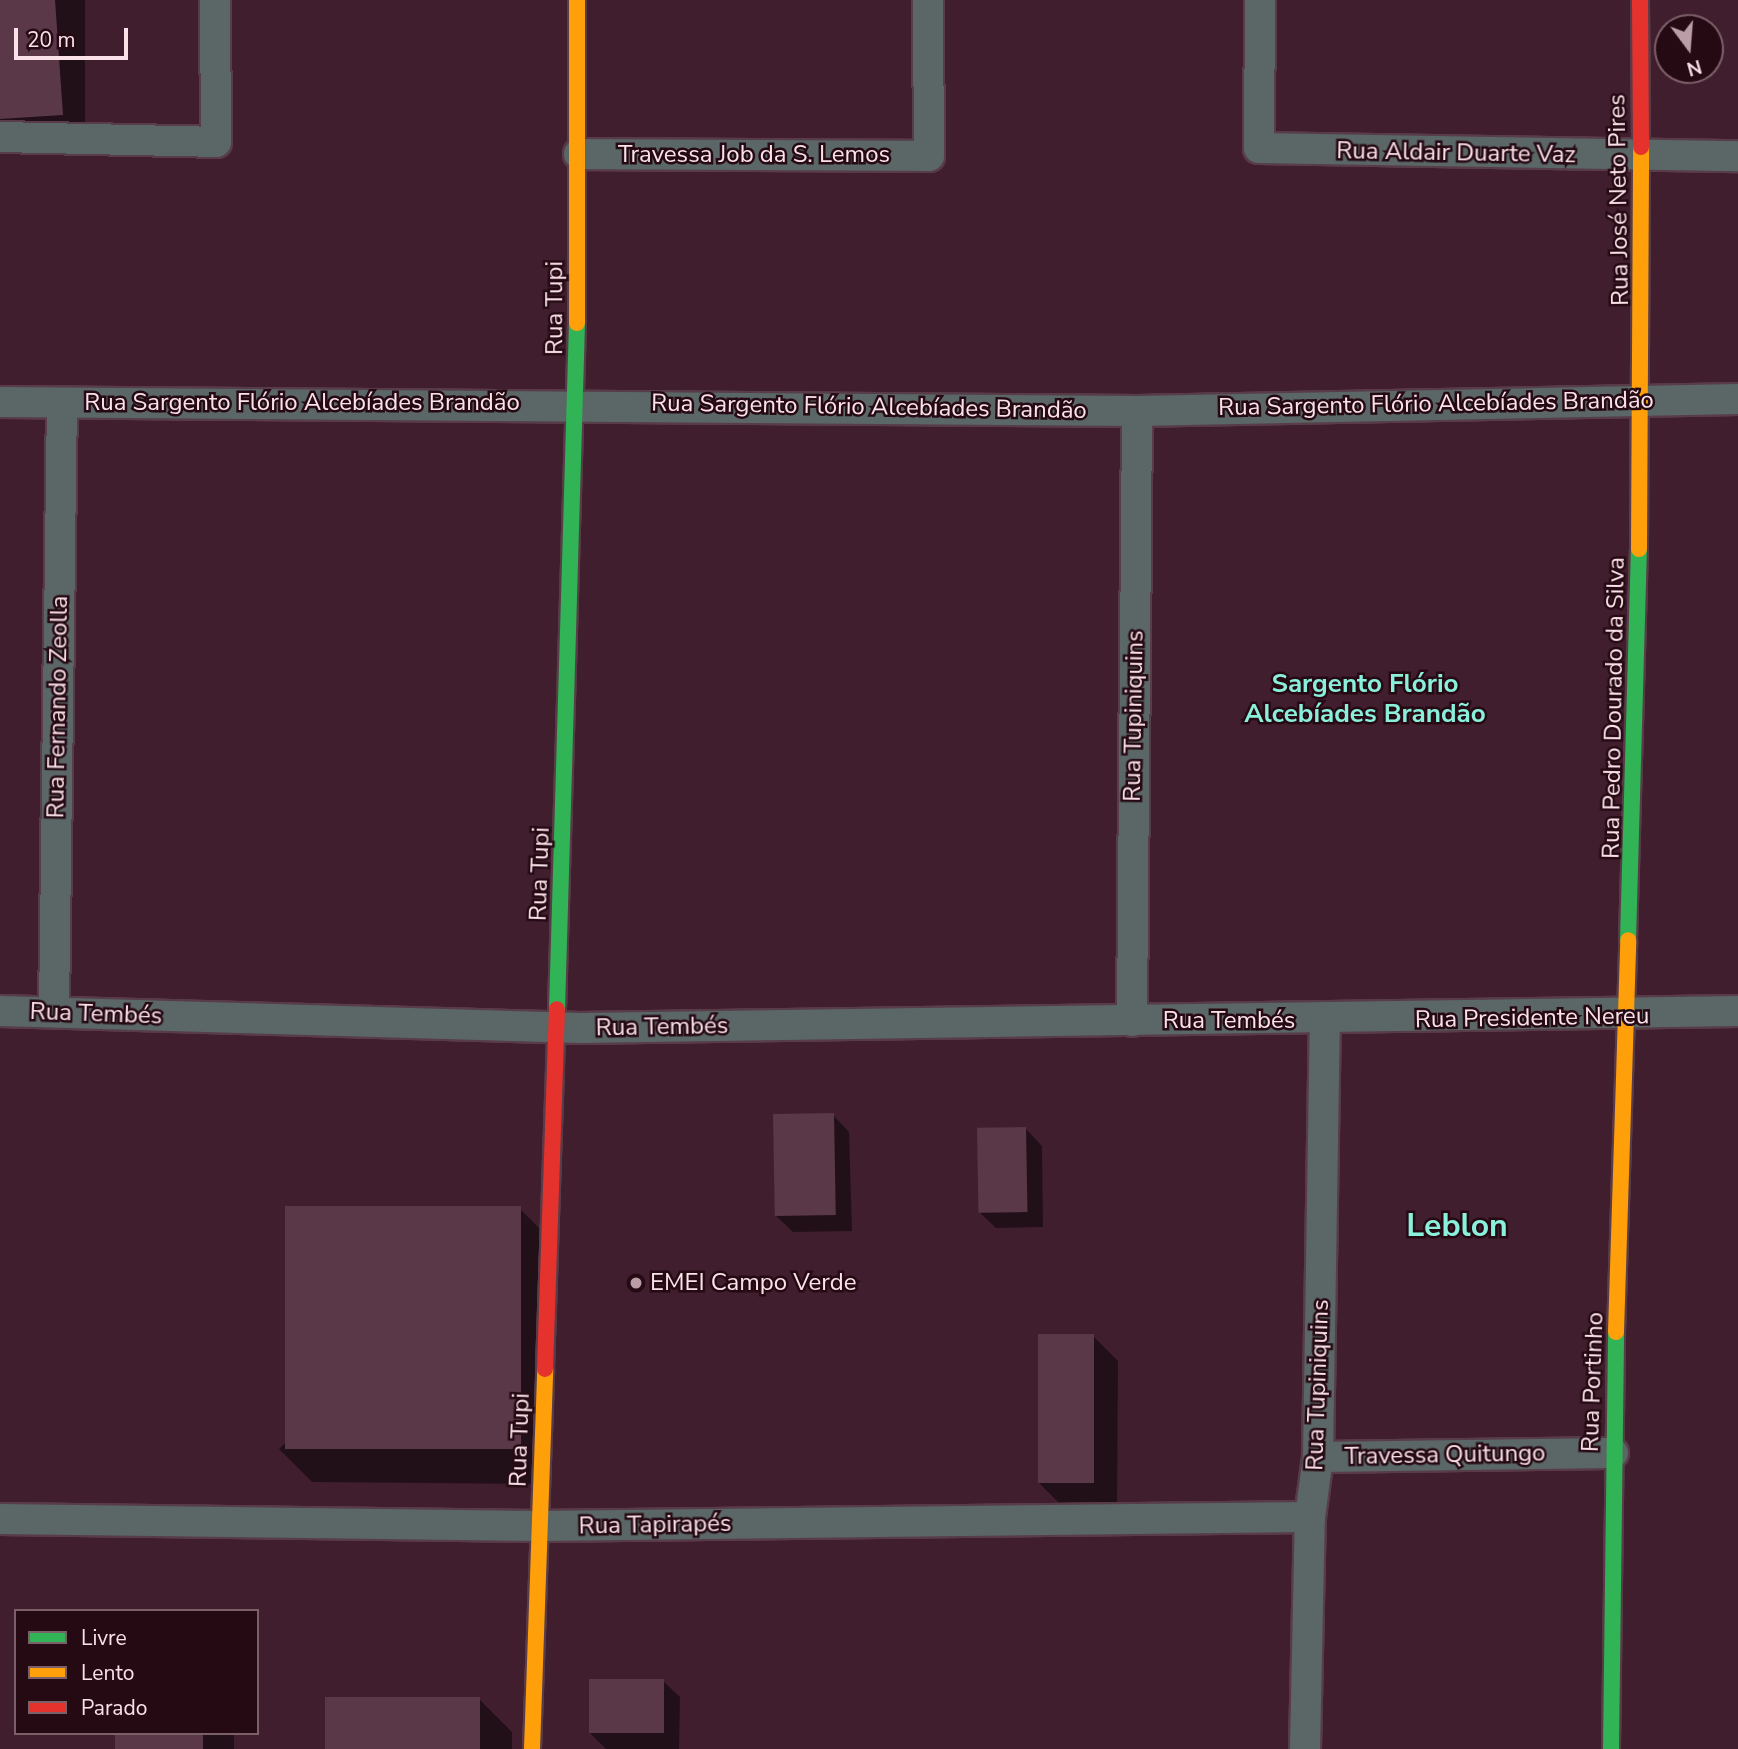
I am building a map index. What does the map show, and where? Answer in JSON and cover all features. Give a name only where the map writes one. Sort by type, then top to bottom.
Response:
[{"type":"street","points":[[0,137],[216,142],[215,0]]},
{"type":"street","name":"Rua Tupi","points":[[532,1749],[577,403],[577,0]]},
{"type":"street","name":"Travessa Job da S. Lemos","points":[[579,154],[929,156],[928,0]]},
{"type":"street","name":"Rua Aldair Duarte Vaz","points":[[1260,0],[1259,148],[1641,158],[1738,156]]},
{"type":"street","name":"Rua José Neto Pires","points":[[1640,0],[1643,399]]},
{"type":"street","name":"Rua Pedro Dourado da Silva","points":[[1630,1017],[1643,399]]},
{"type":"street","name":"Rua Sargento Flório Alcebíades Brandão","points":[[0,402],[577,403],[1137,411],[1738,399]]},
{"type":"street","name":"Rua Fernando Zeolla","points":[[54,1012],[62,403]]},
{"type":"street","name":"Rua Tupiniquins","points":[[1132,1021],[1137,411]]},
{"type":"street","name":"Rua Tembés","points":[[0,1011],[558,1027],[1325,1021]]},
{"type":"street","name":"Rua Presidente Nereu","points":[[1325,1021],[1630,1017],[1738,1011]]},
{"type":"street","name":"Rua Portinho","points":[[1611,1749],[1613,1452],[1630,1017]]},
{"type":"street","name":"Rua Tupiniquins","points":[[1305,1749],[1310,1517],[1318,1457],[1325,1021]]},
{"type":"street","name":"Travessa Quitungo","points":[[1318,1457],[1613,1452]]},
{"type":"street","name":"Rua Tapirapés","points":[[0,1519],[540,1526],[1310,1517]]},
{"type":"building","points":[[0,0],[55,0],[63,115],[0,119]]},
{"type":"building","points":[[834,1113],[836,1215],[775,1216],[773,1114]]},
{"type":"building","points":[[1026,1127],[1027,1212],[978,1213],[977,1128]]},
{"type":"building","points":[[285,1206],[521,1206],[521,1449],[285,1449]]},
{"type":"building","points":[[1038,1334],[1094,1334],[1094,1483],[1038,1483]]},
{"type":"building","points":[[589,1679],[664,1679],[664,1733],[589,1733]]},
{"type":"building","points":[[325,1697],[480,1697],[480,1749],[325,1749]]},
{"type":"building","points":[[115,1735],[203,1735],[203,1749],[115,1749]]},
{"type":"traffic: fast","points":[[557,1009],[577,323]]},
{"type":"traffic: fast","points":[[1628,940],[1639,549]]},
{"type":"traffic: fast","points":[[1611,1749],[1616,1332]]},
{"type":"traffic: slow","points":[[577,0],[577,323]]},
{"type":"traffic: slow","points":[[1639,549],[1641,147]]},
{"type":"traffic: slow","points":[[1616,1332],[1628,940]]},
{"type":"traffic: slow","points":[[532,1749],[545,1369]]},
{"type":"traffic: jam","points":[[1640,0],[1641,147]]},
{"type":"traffic: jam","points":[[545,1369],[557,1009]]},
{"type":"place","name":"EMEI Campo Verde","points":[[636,1283]]},
{"type":"district","name":"Sargento Flório Alcebíades Brandão","points":[[1365,699]]},
{"type":"district","name":"Leblon","points":[[1457,1226]]}]
